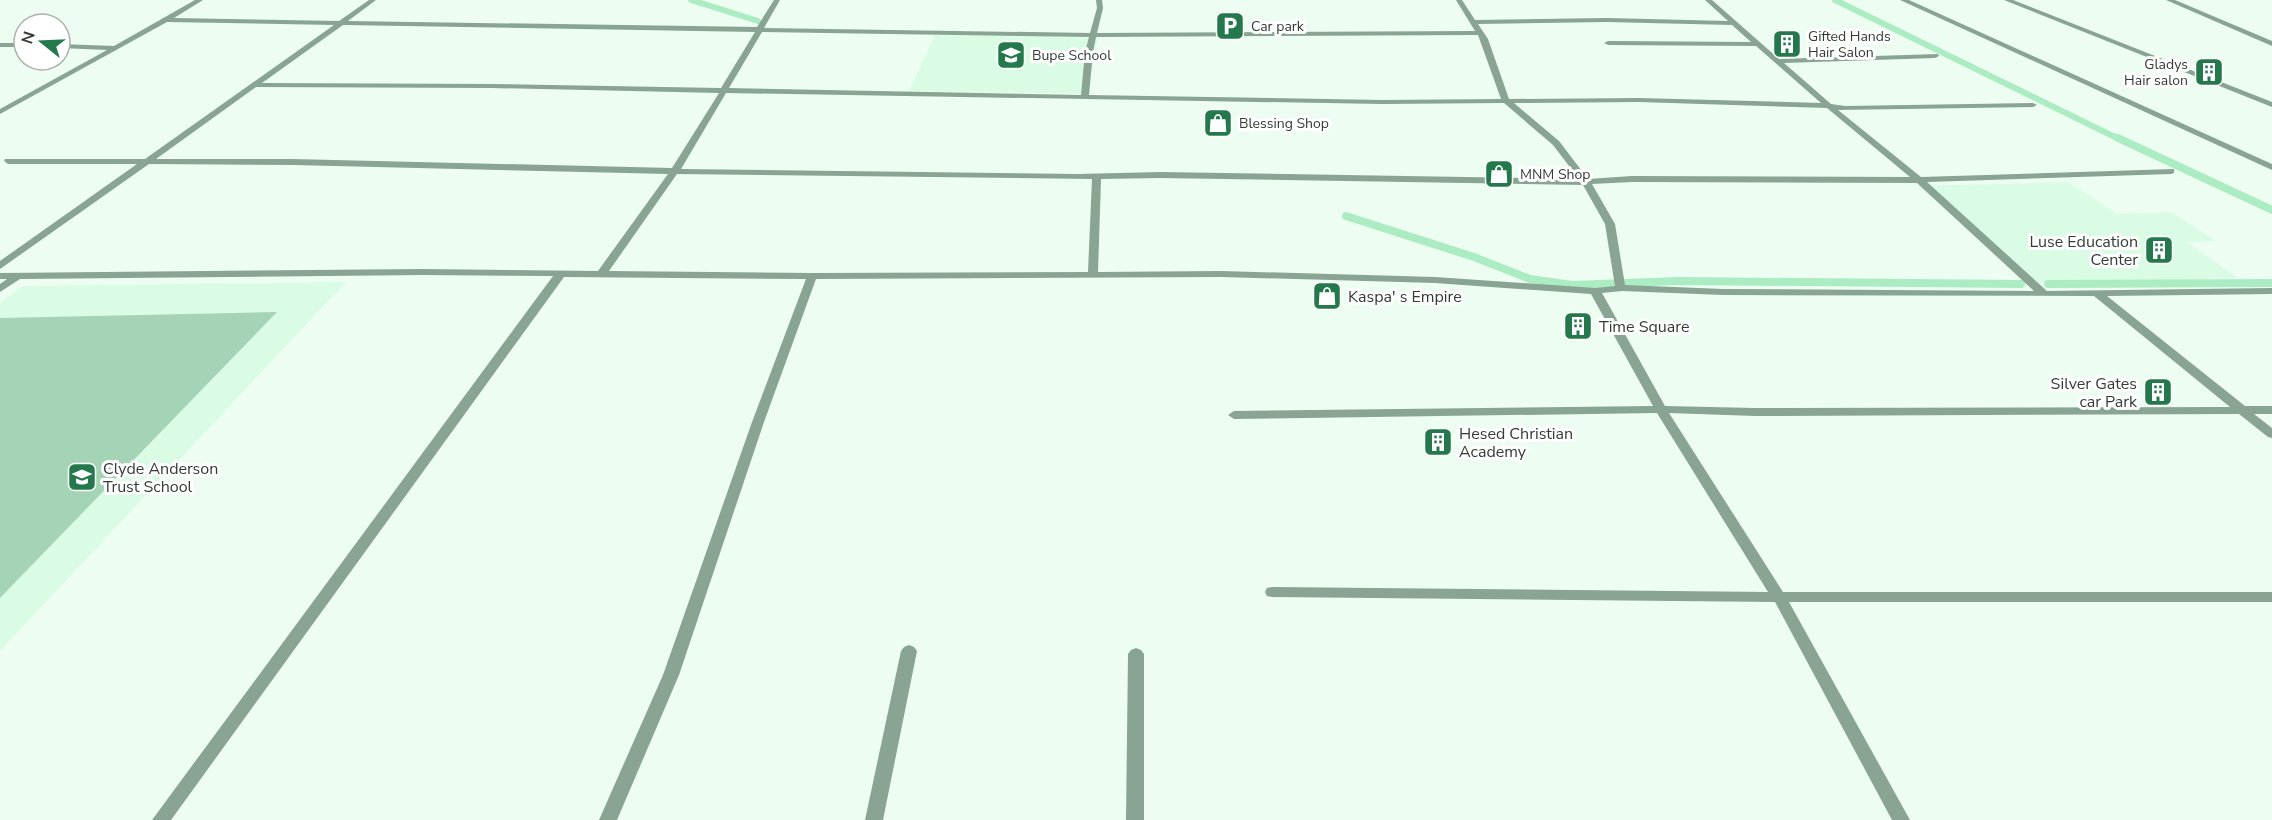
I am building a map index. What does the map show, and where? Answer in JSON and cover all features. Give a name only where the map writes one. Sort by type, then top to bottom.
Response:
[{"type":"street","points":[[0,112],[200,0]]},
{"type":"street","points":[[0,266],[373,0]]},
{"type":"street","points":[[602,273],[674,171],[777,0]]},
{"type":"street","points":[[1085,97],[1092,34],[1100,9],[1099,0]]},
{"type":"street","points":[[1459,0],[1479,33],[1506,101],[1556,143],[1586,182],[1610,224],[1618,283],[1622,288]]},
{"type":"street","points":[[1708,0],[1755,44],[1919,180],[2044,294]]},
{"type":"street","points":[[1903,0],[2272,167]]},
{"type":"street","points":[[2007,0],[2272,105]]},
{"type":"street","points":[[2169,0],[2272,44]]},
{"type":"street","points":[[166,20],[1092,34],[1479,33]]},
{"type":"street","points":[[1472,22],[1607,20],[1732,23]]},
{"type":"street","points":[[1608,43],[1755,44]]},
{"type":"street","points":[[72,46],[114,48]]},
{"type":"street","points":[[1778,62],[1935,56]]},
{"type":"street","points":[[254,85],[491,86],[1085,97],[1639,100],[1845,108],[2033,105]]},
{"type":"street","points":[[8,160],[293,162],[674,171],[1160,175],[1586,182],[1632,179],[1919,180],[2171,171]]},
{"type":"street","points":[[1093,276],[1097,176]]},
{"type":"street","points":[[161,820],[561,273]]},
{"type":"street","points":[[0,276],[561,273],[812,276],[1221,274],[1435,280],[1595,291],[1622,288],[1724,292],[2044,294],[2272,291]]},
{"type":"street","points":[[0,289],[18,276]]},
{"type":"street","points":[[608,820],[671,675],[758,422],[812,276]]},
{"type":"street","points":[[1595,291],[1661,409],[1779,597],[1901,820]]},
{"type":"street","points":[[2096,293],[2272,434]]},
{"type":"street","points":[[1234,415],[1661,409],[1755,412],[2272,410]]},
{"type":"street","points":[[1272,592],[1779,597],[2272,597]]},
{"type":"street","points":[[874,820],[909,651]]},
{"type":"street","points":[[1135,820],[1136,654]]},
{"type":"shaded area","name":"Bupe School","points":[[935,35],[1098,38],[1087,94],[909,91]]},
{"type":"shaded area","points":[[2068,182],[2118,214],[2171,212],[2216,241],[2187,242],[2238,278],[2037,284],[1918,186]]},
{"type":"shaded area","name":"Clyde Anderson Trust School","points":[[346,282],[0,651],[0,303],[23,286]]},
{"type":"shaded area","name":"Clyde Anderson Trust School","points":[[277,312],[0,598],[0,318]]},
{"type":"waterway","points":[[691,0],[758,21]]},
{"type":"waterway","points":[[1835,0],[2121,140]]},
{"type":"waterway","points":[[2118,138],[2272,210]]},
{"type":"waterway","points":[[1346,216],[1474,257],[1530,279],[1572,285],[1678,281],[2021,284]]},
{"type":"waterway","points":[[2048,284],[2272,283]]},
{"type":"place","name":"Car park","points":[[1230,26]]},
{"type":"place","name":"Gifted Hands Hair Salon","points":[[1787,44]]},
{"type":"place","name":"Bupe School","points":[[1011,55]]},
{"type":"place","name":"Gladys Hair salon","points":[[2209,72]]},
{"type":"place","name":"Blessing Shop","points":[[1218,123]]},
{"type":"place","name":"MNM Shop","points":[[1499,174]]},
{"type":"place","name":"Luse Education Center","points":[[2159,250]]},
{"type":"place","name":"Kaspa' s Empire","points":[[1327,296]]},
{"type":"place","name":"Time Square","points":[[1578,326]]},
{"type":"place","name":"Silver Gates car Park","points":[[2158,392]]},
{"type":"place","name":"Hesed Christian Academy","points":[[1438,442]]},
{"type":"place","name":"Clyde Anderson Trust School","points":[[82,477]]}]
